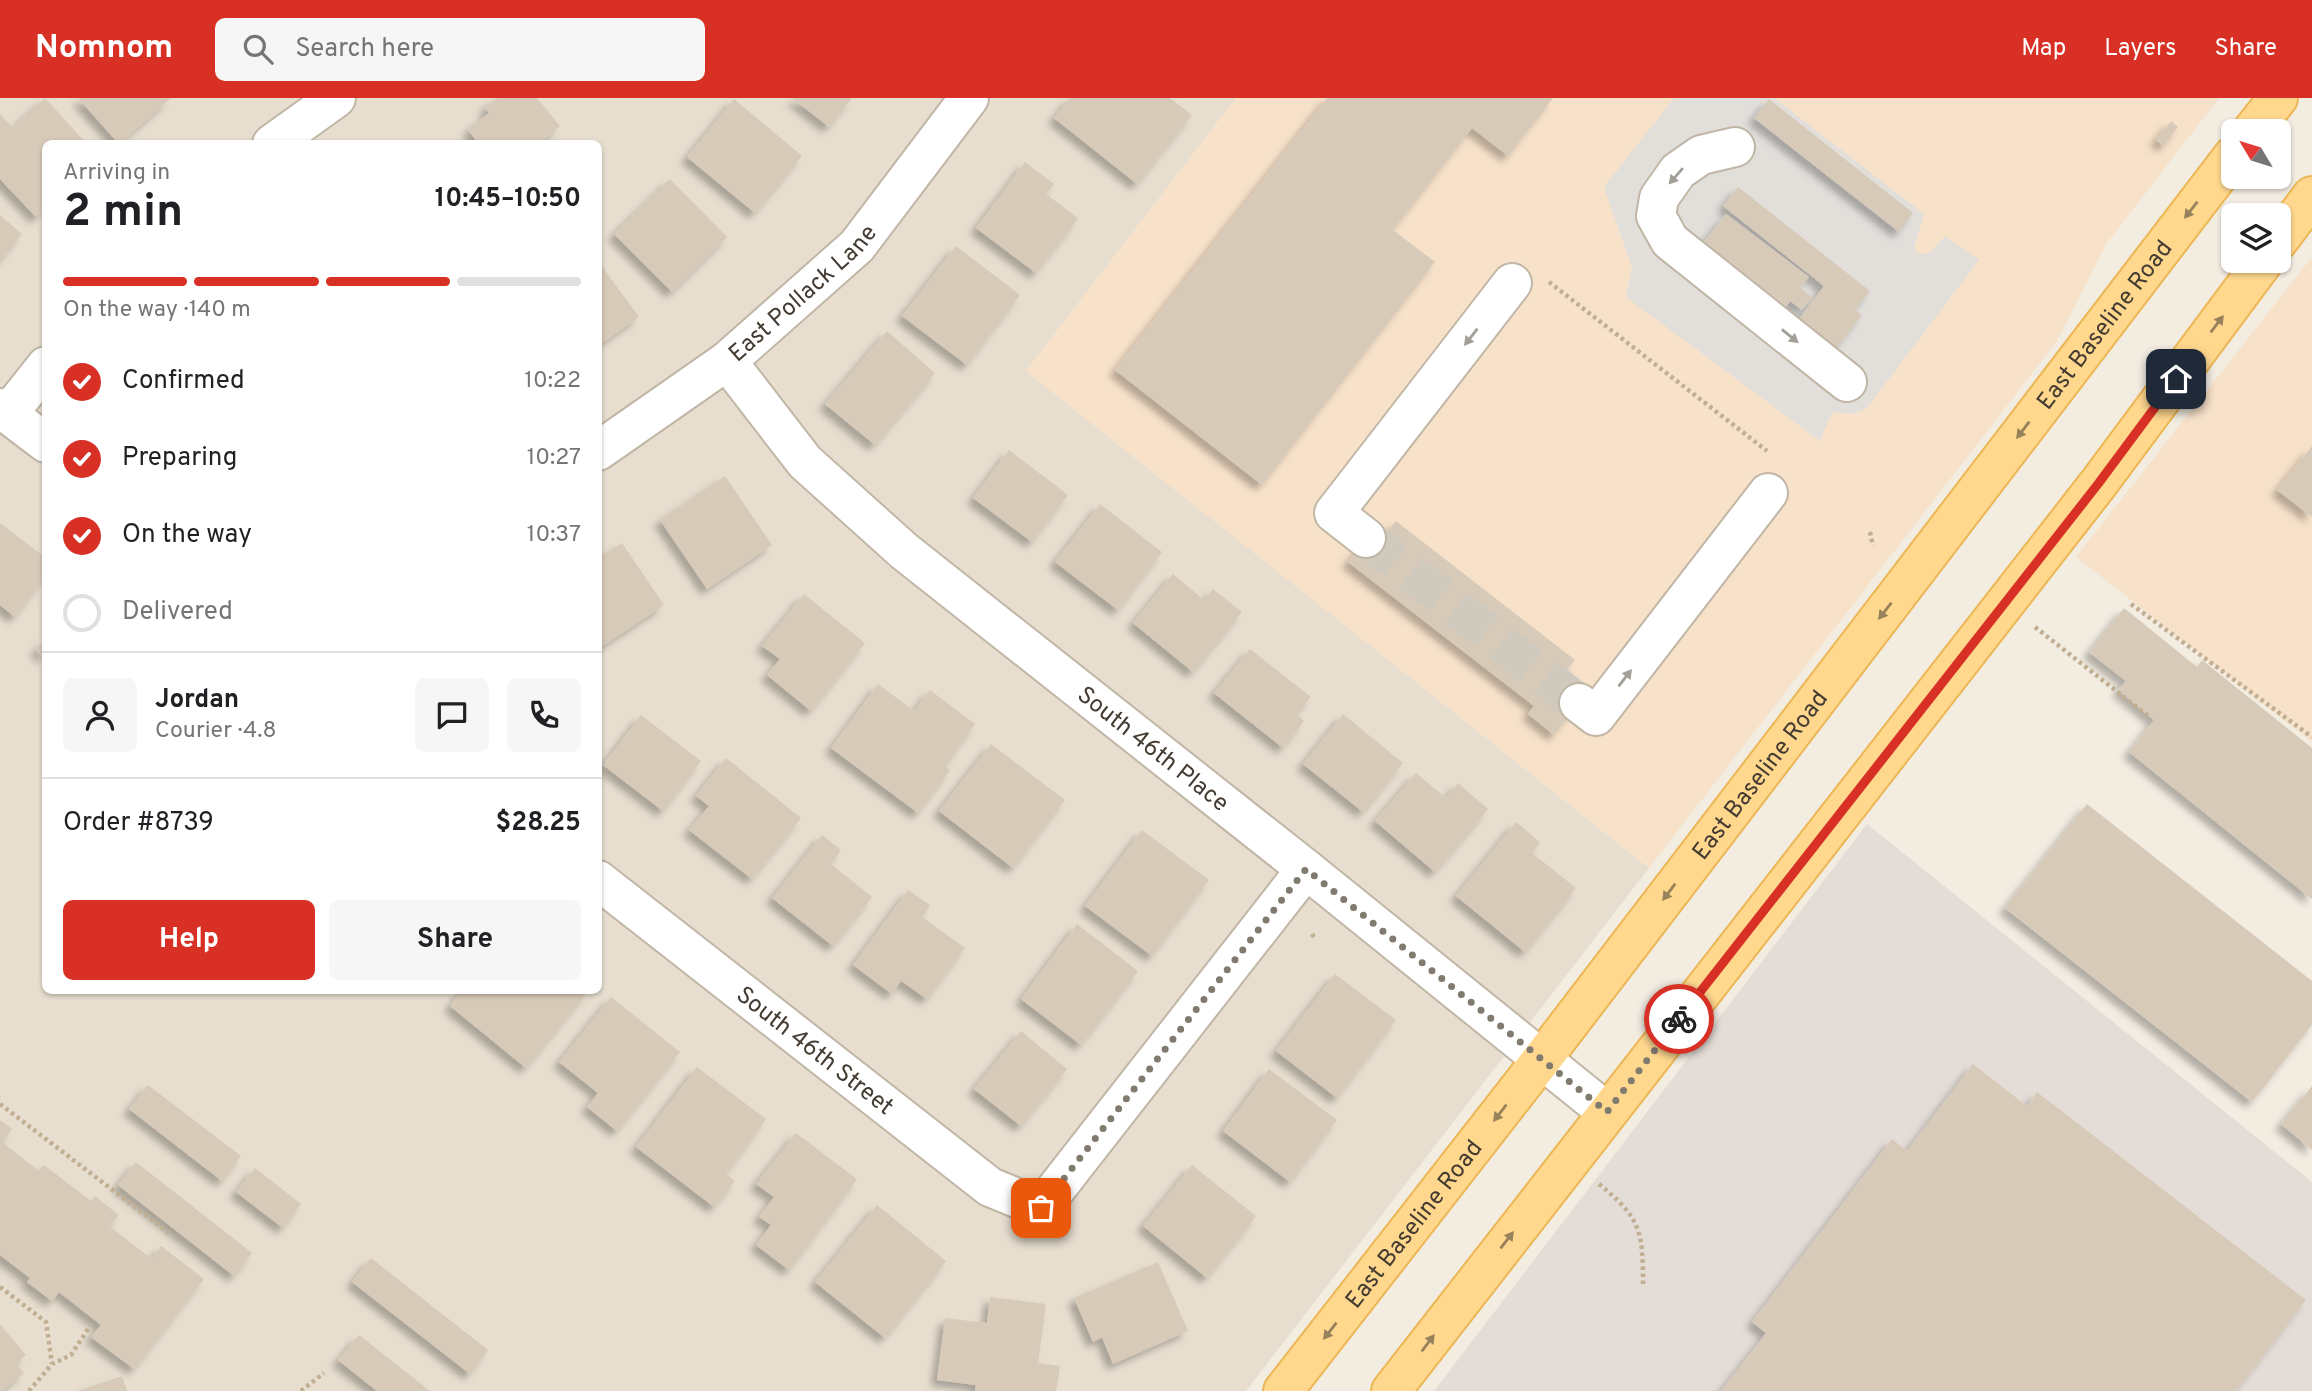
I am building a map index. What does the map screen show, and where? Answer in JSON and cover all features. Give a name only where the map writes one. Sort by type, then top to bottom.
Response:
[{"type":"main road","points":[[2261,119],[2277,98]]},
{"type":"main road","name":"East Baseline Road","points":[[1283,1391],[1542,1059],[2221,172]]},
{"type":"main road","points":[[2291,224],[2312,196]]},
{"type":"main road","points":[[1391,1391],[2098,484],[2255,273]]},
{"type":"street","points":[[278,140],[336,98]]},
{"type":"street","name":"East Pollack Lane","points":[[602,448],[727,361],[857,246],[969,98]]},
{"type":"street","points":[[1735,147],[1701,155],[1678,171],[1659,198],[1656,216],[1670,241],[1847,382]]},
{"type":"street","points":[[1366,538],[1334,513],[1528,280]]},
{"type":"street","name":"South 46th Place","points":[[727,361],[805,461],[904,551],[1306,869],[1607,1112]]},
{"type":"street","points":[[42,370],[4,411],[42,440]]},
{"type":"street","points":[[1580,703],[1596,716],[1768,493]]},
{"type":"street","name":"South 46th Street","points":[[602,883],[990,1187],[1041,1208],[1306,869]]},
{"type":"path","points":[[1528,280],[1767,451]]},
{"type":"path","points":[[1870,532],[1873,546]]},
{"type":"path","points":[[2131,604],[2312,737]]},
{"type":"path","points":[[2031,625],[2148,716]]},
{"type":"path","points":[[0,1104],[169,1233]]},
{"type":"path","points":[[1599,1184],[1620,1201],[1636,1223],[1643,1245],[1643,1284]]},
{"type":"path","points":[[0,1287],[46,1322],[52,1364]]},
{"type":"path","points":[[29,1391],[52,1364],[71,1355],[90,1326]]},
{"type":"path","points":[[302,1391],[324,1373]]},
{"type":"shaded area","points":[[0,98],[1236,98],[1026,371],[1649,868],[1246,1391],[0,1391]]},
{"type":"shaded area","points":[[1236,98],[2219,98],[2107,243],[2057,341],[1649,868],[1026,371]]},
{"type":"shaded area","points":[[1674,98],[1774,98],[1924,214],[1914,248],[1919,254],[1931,252],[1945,236],[1979,260],[1866,409],[1852,414],[1832,412],[1820,441],[1626,297],[1632,268],[1604,187]]},
{"type":"shaded area","points":[[2312,257],[2312,742],[2076,557]]},
{"type":"shaded area","points":[[1867,824],[2312,1182],[2312,1391],[1434,1391]]},
{"type":"building","points":[[45,98],[83,140],[42,140],[42,212],[36,217],[0,179],[0,114],[13,128]]},
{"type":"building","points":[[78,98],[171,98],[124,140],[115,140]]},
{"type":"building","points":[[497,98],[537,98],[560,126],[544,140],[476,140],[468,130],[489,113],[485,108]]},
{"type":"building","points":[[792,98],[852,98],[829,127]]},
{"type":"building","points":[[1070,98],[1170,98],[1192,115],[1137,184],[1054,118]]},
{"type":"building","points":[[1327,98],[1553,98],[1508,156],[1472,128],[1393,230],[1435,262],[1262,485],[1115,370]]},
{"type":"building","points":[[734,99],[802,156],[755,213],[687,157]]},
{"type":"building","points":[[1769,99],[1913,213],[1899,232],[1754,118]]},
{"type":"building","points":[[2171,121],[2178,127],[2164,146],[2156,140]]},
{"type":"building","points":[[1025,162],[1054,184],[1046,194],[1078,218],[1036,273],[976,228]]},
{"type":"building","points":[[670,179],[727,237],[672,292],[614,234]]},
{"type":"building","points":[[1738,187],[1870,291],[1855,310],[1862,315],[1833,352],[1796,323],[1824,286],[1723,206]]},
{"type":"building","points":[[1726,214],[1809,277],[1800,288],[1812,297],[1802,310],[1790,301],[1780,315],[1701,246]]},
{"type":"building","points":[[0,215],[22,234],[0,261]]},
{"type":"building","points":[[956,246],[1020,295],[967,365],[902,316]]},
{"type":"building","points":[[602,266],[639,317],[602,343]]},
{"type":"building","points":[[887,331],[935,373],[875,445],[825,404]]},
{"type":"building","points":[[2312,446],[2312,517],[2277,490]]},
{"type":"building","points":[[1009,450],[1068,495],[1032,542],[973,498]]},
{"type":"building","points":[[725,476],[772,545],[707,589],[660,520]]},
{"type":"building","points":[[1100,504],[1162,552],[1118,610],[1055,562]]},
{"type":"building","points":[[1396,521],[1575,660],[1567,670],[1590,689],[1554,735],[1528,714],[1534,706],[1348,562],[1375,528],[1384,535]]},
{"type":"building","points":[[0,523],[42,555],[42,581],[15,617],[0,605]]},
{"type":"building","points":[[622,543],[664,605],[602,646],[602,556]]},
{"type":"building","points":[[1173,574],[1204,600],[1213,589],[1242,612],[1193,672],[1133,623]]},
{"type":"building","points":[[804,594],[865,643],[811,711],[767,675],[780,659],[762,646]]},
{"type":"building","points":[[2124,608],[2197,667],[2202,660],[2312,748],[2312,899],[2129,752],[2154,720],[2118,690],[2126,681],[2089,652]]},
{"type":"building","points":[[42,643],[42,655],[36,650]]},
{"type":"building","points":[[1250,649],[1311,697],[1296,714],[1304,721],[1283,748],[1214,693]]},
{"type":"building","points":[[878,684],[914,711],[930,690],[975,724],[945,766],[950,770],[918,813],[831,748]]},
{"type":"building","points":[[1343,714],[1403,763],[1363,812],[1303,764]]},
{"type":"building","points":[[641,715],[701,761],[663,811],[603,765]]},
{"type":"building","points":[[991,744],[1065,800],[1013,868],[939,811]]},
{"type":"building","points":[[726,758],[801,818],[752,879],[689,830],[709,806],[696,796]]},
{"type":"building","points":[[1416,773],[1446,798],[1458,783],[1488,809],[1435,872],[1375,821]]},
{"type":"building","points":[[2087,804],[2312,981],[2312,1025],[2252,1102],[2005,908]]},
{"type":"building","points":[[1516,822],[1540,842],[1532,853],[1576,888],[1525,952],[1456,896]]},
{"type":"building","points":[[1142,830],[1209,880],[1152,956],[1085,906]]},
{"type":"building","points":[[822,835],[841,850],[831,864],[872,897],[833,946],[772,898]]},
{"type":"building","points":[[908,890],[930,905],[922,917],[965,948],[927,999],[901,981],[892,994],[853,965]]},
{"type":"building","points":[[1077,924],[1138,971],[1081,1045],[1021,999]]},
{"type":"building","points":[[1335,974],[1396,1020],[1337,1098],[1276,1051]]},
{"type":"building","points":[[459,994],[586,994],[526,1068],[450,1006]]},
{"type":"building","points":[[611,997],[680,1052],[617,1131],[587,1107],[598,1093],[559,1062]]},
{"type":"building","points":[[1021,1031],[1067,1069],[1021,1126],[974,1089]]},
{"type":"building","points":[[1973,1064],[2027,1106],[2037,1092],[2306,1300],[2236,1391],[1721,1391],[1766,1333],[1752,1322],[1892,1139],[1907,1151]]},
{"type":"building","points":[[697,1067],[766,1119],[726,1174],[735,1181],[714,1207],[636,1147]]},
{"type":"building","points":[[1269,1069],[1337,1120],[1290,1182],[1223,1131]]},
{"type":"building","points":[[148,1085],[241,1156],[222,1181],[129,1109]]},
{"type":"building","points":[[2312,1086],[2312,1150],[2281,1124]]},
{"type":"building","points":[[0,1120],[12,1129],[2,1142],[39,1171],[44,1165],[91,1201],[95,1196],[119,1215],[109,1226],[152,1259],[161,1246],[204,1279],[134,1369],[91,1337],[101,1325],[59,1292],[52,1301],[27,1282],[30,1278],[0,1255]]},
{"type":"building","points":[[796,1133],[857,1179],[789,1270],[756,1245],[771,1225],[759,1217],[774,1197],[756,1184]]},
{"type":"building","points":[[136,1162],[252,1253],[234,1276],[118,1185]]},
{"type":"building","points":[[1192,1165],[1256,1216],[1207,1278],[1143,1226]]},
{"type":"building","points":[[255,1168],[301,1204],[283,1228],[236,1192]]},
{"type":"building","points":[[877,1205],[946,1261],[885,1338],[815,1282]]},
{"type":"building","points":[[371,1258],[488,1350],[470,1374],[352,1282]]},
{"type":"building","points":[[1158,1262],[1188,1331],[1113,1364],[1102,1337],[1093,1342],[1074,1298]]},
{"type":"building","points":[[990,1297],[1046,1304],[1038,1363],[1060,1366],[1056,1391],[975,1391],[976,1385],[937,1380],[945,1318],[987,1323]]},
{"type":"building","points":[[0,1324],[26,1355],[16,1363],[24,1373],[2,1391],[0,1391]]},
{"type":"building","points":[[359,1335],[430,1391],[377,1391],[338,1360]]},
{"type":"building","points":[[122,1376],[127,1391],[78,1391]]},
{"type":"tunnel","points":[[1366,538],[1579,703]]},
{"type":"way so far","points":[[1041,1208],[1306,869],[1607,1112],[1679,1019]]},
{"type":"route","points":[[1679,1019],[2098,484],[2176,379]]}]
